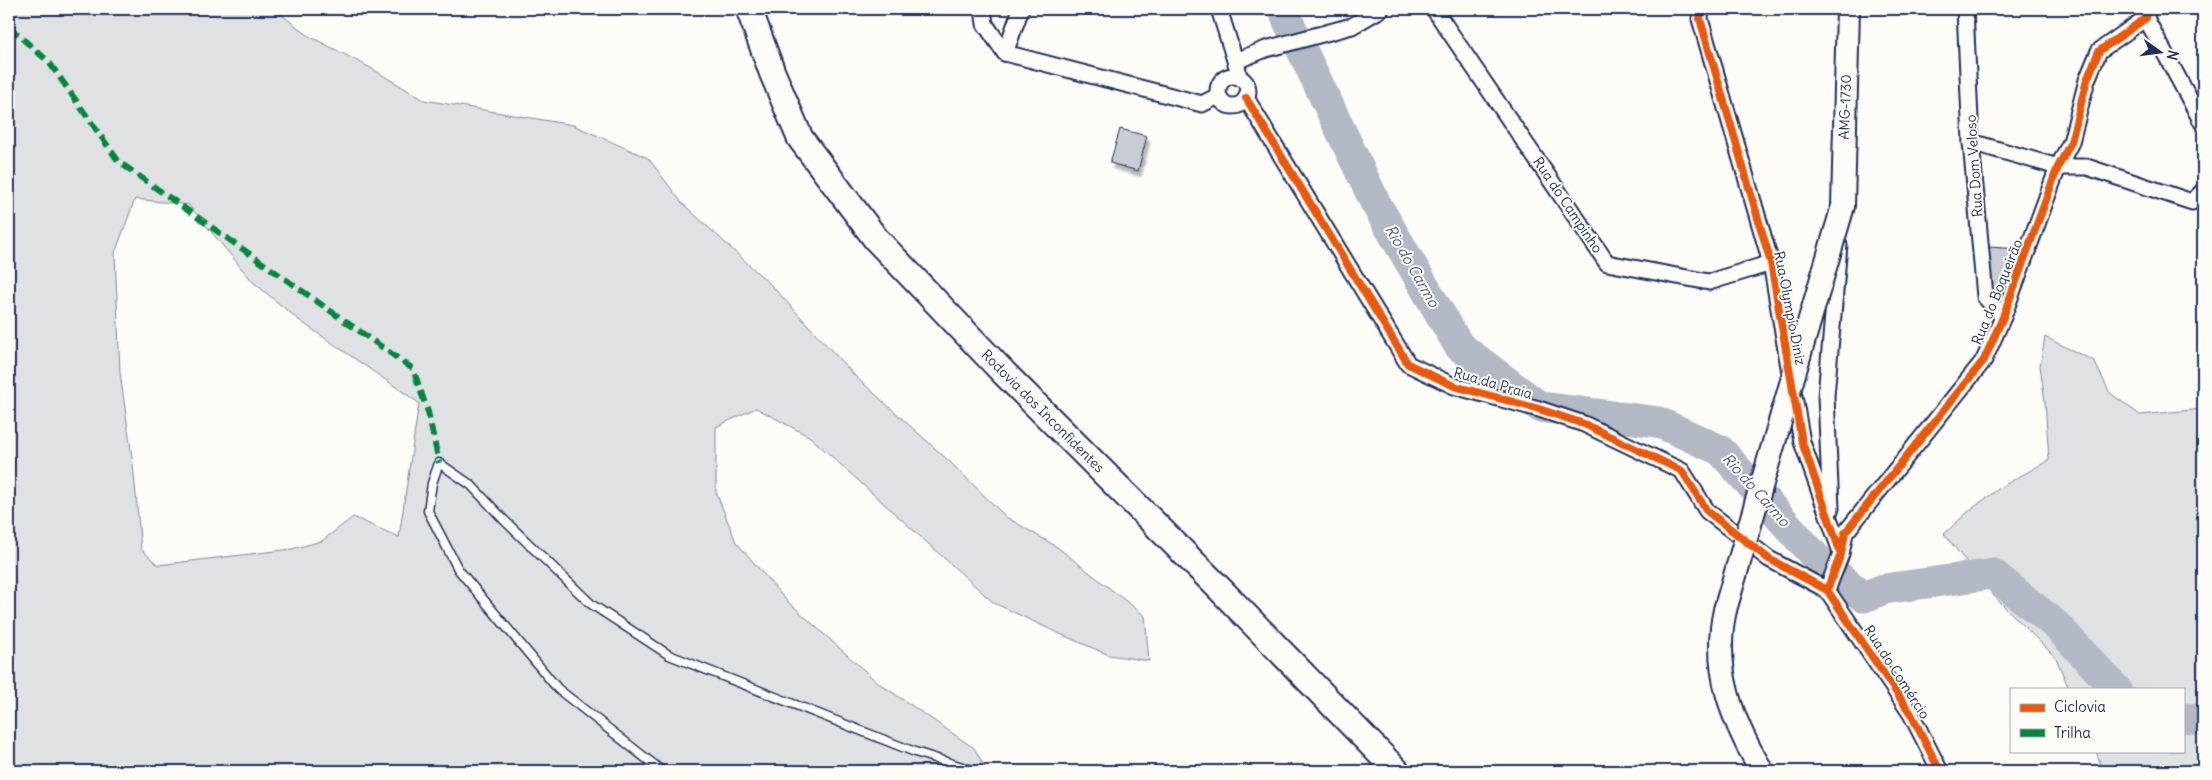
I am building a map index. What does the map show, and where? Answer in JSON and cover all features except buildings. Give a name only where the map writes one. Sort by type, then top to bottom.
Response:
[{"type":"main road","name":"Rodovia dos Inconfidentes","points":[[749,9],[772,72],[800,138],[876,239],[1004,374],[1214,583],[1397,771]]},
{"type":"main road","name":"AMG-1730","points":[[1762,771],[1743,741],[1733,715],[1721,658],[1720,631],[1724,610],[1843,206],[1848,9]]},
{"type":"street","points":[[759,9],[772,72]]},
{"type":"street","points":[[983,9],[985,24],[1005,53],[1202,104],[1218,96]]},
{"type":"street","points":[[1005,53],[1021,9]]},
{"type":"street","points":[[1219,9],[1236,61],[1239,77]]},
{"type":"street","points":[[1236,61],[1266,49],[1352,26],[1381,9]]},
{"type":"street","name":"Rua do Campinho","points":[[1434,9],[1607,263],[1709,282],[1771,263]]},
{"type":"street","name":"Rua Olympio Diniz","points":[[1701,9],[1700,19],[1702,28],[1771,263],[1802,442],[1841,554]]},
{"type":"street","name":"Rua Dom Veloso","points":[[1965,9],[1971,142],[1985,297],[2003,317]]},
{"type":"street","points":[[2145,12],[2203,124]]},
{"type":"street","name":"Rua do Boqueirão","points":[[1827,590],[1841,554],[1845,533],[1984,360],[2003,317],[2058,168],[2071,142],[2087,80],[2099,51],[2145,12]]},
{"type":"street","points":[[1229,76],[1239,77],[1248,88],[1246,98],[1239,105],[1229,106],[1221,101],[1218,96],[1218,86],[1229,76]]},
{"type":"street","name":"Rua da Praia","points":[[1246,98],[1408,364],[1454,386],[1584,424],[1682,471],[1707,511],[1769,559],[1827,590]]},
{"type":"street","points":[[1971,142],[2058,168],[2087,167],[2192,202],[2203,191]]},
{"type":"street","points":[[1831,521],[1826,396],[1843,206]]},
{"type":"street","name":"Rua do Comércio","points":[[1827,590],[1911,714],[1940,771]]},
{"type":"lane","points":[[662,771],[558,689],[458,569],[428,511],[432,483],[439,463],[471,485],[505,521],[591,604],[669,655],[915,752],[975,771]]},
{"type":"shaded area","points":[[9,9],[274,9],[309,36],[369,67],[424,100],[573,125],[648,158],[682,203],[772,286],[855,376],[949,461],[1006,517],[1057,547],[1145,616],[1149,661],[1109,655],[994,603],[810,437],[756,408],[716,427],[716,492],[736,542],[785,599],[877,682],[974,748],[987,771],[9,771]],"holes":[[[135,199],[189,205],[253,282],[300,321],[419,403],[399,537],[353,517],[322,541],[292,549],[158,565],[141,549],[133,464],[120,373],[115,253]]]},
{"type":"shaded area","points":[[2045,337],[2094,361],[2110,393],[2140,415],[2203,409],[2203,771],[2103,771],[2096,752],[2184,752],[2184,688],[2069,688],[2056,658],[1993,595],[1944,534],[1969,511],[2001,487],[2049,460],[2045,402],[2040,366]]},
{"type":"waterway","name":"Rio do Carmo","points":[[1284,9],[1288,21],[1376,204],[1459,346],[1540,407],[1658,422],[1720,450],[1820,562],[1864,597],[1884,589],[1993,574],[2057,626],[2115,688]]},
{"type":"waterway","name":"Rio do Carmo","points":[[2184,718],[2203,720]]},
{"type":"marked path","points":[[9,27],[49,62],[119,162],[413,369],[428,412],[439,463]]},
{"type":"cycle path","points":[[1701,9],[1700,19],[1771,263],[1802,442],[1840,551]]},
{"type":"cycle path","points":[[1827,590],[1841,554],[1845,533],[1984,360],[2003,317],[2058,167],[2071,142],[2087,80],[2099,51],[2146,18],[2147,9]]},
{"type":"cycle path","points":[[1246,98],[1408,364],[1454,386],[1539,409],[1584,424],[1682,471],[1707,511],[1769,559],[1827,590],[1911,714],[1940,771]]}]
